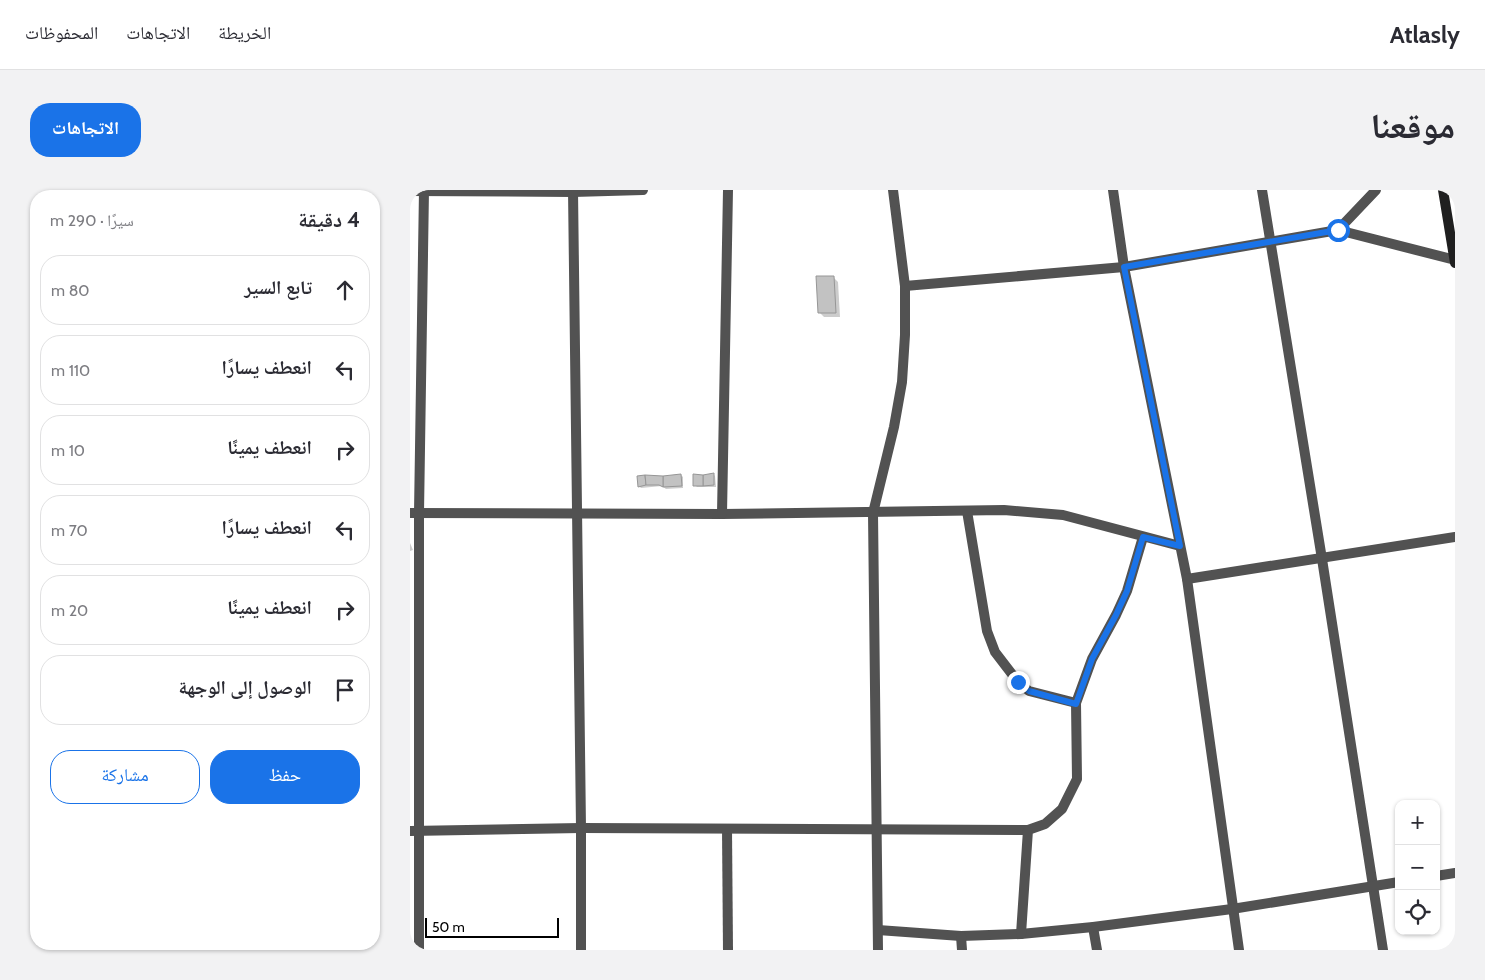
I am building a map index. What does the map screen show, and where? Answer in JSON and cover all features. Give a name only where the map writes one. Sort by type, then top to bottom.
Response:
[{"type":"street","points":[[410,191],[642,190]]},
{"type":"street","points":[[722,514],[728,190]]},
{"type":"street","points":[[878,950],[873,513],[894,427],[902,382],[905,335],[905,286],[893,190]]},
{"type":"street","points":[[1113,190],[1124,267],[1186,579],[1239,950]]},
{"type":"street","points":[[1262,190],[1383,950]]},
{"type":"street","points":[[1338,230],[1376,190]]},
{"type":"street","points":[[905,286],[1124,267],[1338,230],[1455,262],[1443,190]]},
{"type":"street","points":[[419,950],[414,831],[414,513],[424,191]]},
{"type":"street","points":[[573,191],[578,513],[581,950]]},
{"type":"street","points":[[414,513],[722,514],[1004,510],[1063,514],[1180,546]]},
{"type":"street","points":[[967,511],[987,631],[995,652],[1018,682],[1029,691],[1076,704]]},
{"type":"street","points":[[414,831],[581,828],[1028,830],[1045,824],[1062,809],[1077,779],[1076,704],[1092,659],[1127,591],[1143,537]]},
{"type":"street","points":[[1186,579],[1455,537]]},
{"type":"street","points":[[727,829],[728,950]]},
{"type":"street","points":[[1021,934],[1028,830]]},
{"type":"street","points":[[1440,875],[1455,873]]},
{"type":"street","points":[[878,930],[960,936],[1021,934],[1093,928],[1232,909],[1395,883]]},
{"type":"street","points":[[1093,928],[1097,950]]},
{"type":"street","points":[[960,936],[962,950]]},
{"type":"building","points":[[816,276],[834,276],[836,313],[818,313]]},
{"type":"building","points":[[714,473],[714,485],[703,486],[703,475]]},
{"type":"building","points":[[681,474],[682,486],[663,487],[663,476]]},
{"type":"building","points":[[693,474],[703,475],[703,486],[693,486]]},
{"type":"building","points":[[645,475],[646,485],[638,487],[637,476]]},
{"type":"building","points":[[645,475],[663,476],[663,487],[659,485],[646,485]]},
{"type":"route","points":[[1018,682],[1029,691],[1076,704],[1092,659],[1127,591],[1143,537],[1180,546],[1124,267],[1338,230]]}]
